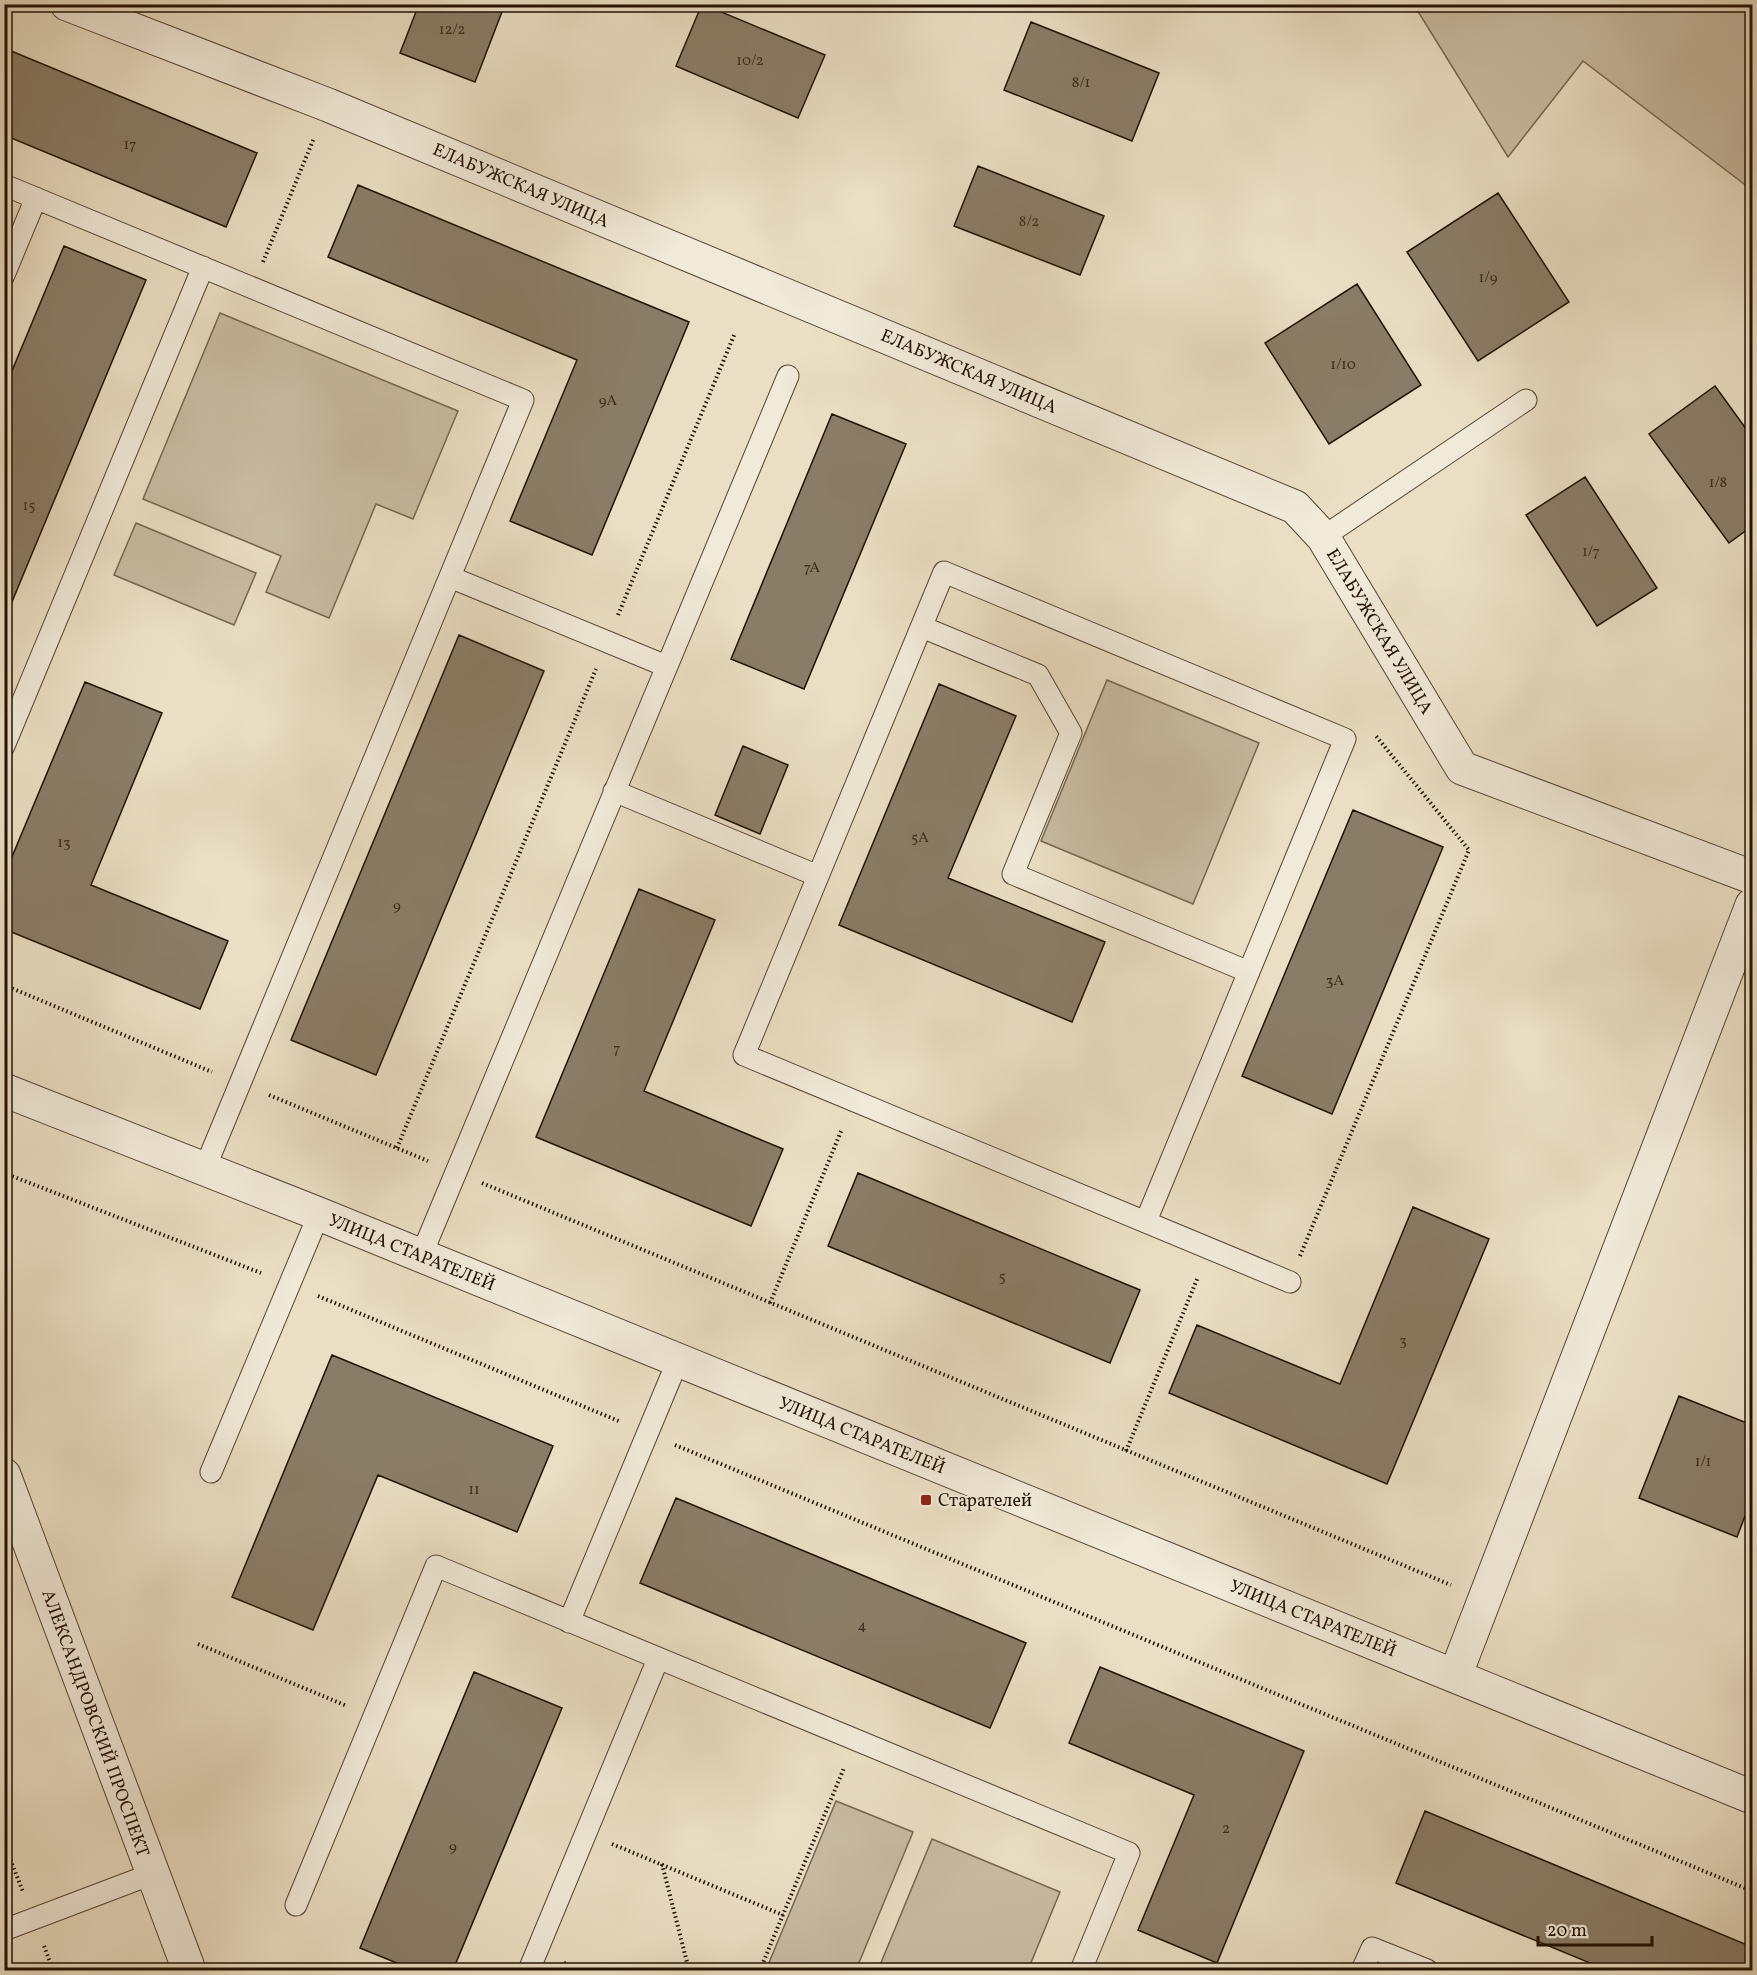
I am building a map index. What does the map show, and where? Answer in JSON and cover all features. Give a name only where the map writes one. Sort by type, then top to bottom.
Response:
[{"type":"street","name":"ЕЛАБУЖСКАЯ УЛИЦА","points":[[67,4],[328,105],[1295,507],[1323,537],[1462,768],[1752,877]]},
{"type":"street","points":[[1455,1676],[1752,905]]},
{"type":"street","name":"УЛИЦА СТАРАТЕЛЕЙ","points":[[4,1090],[319,1214],[1752,1797]]},
{"type":"street","name":"АЛЕКСАНДРОВСКИЙ ПРОСПЕКТ","points":[[4,1475],[189,1971]]},
{"type":"lane","points":[[4,185],[523,400],[205,1168]]},
{"type":"lane","points":[[4,275],[36,198]]},
{"type":"lane","points":[[4,746],[203,267]]},
{"type":"lane","points":[[421,1256],[788,376]]},
{"type":"lane","points":[[1323,537],[1526,399]]},
{"type":"lane","points":[[1146,1221],[1345,739],[944,572],[744,1055],[1290,1282]]},
{"type":"lane","points":[[450,577],[666,666]]},
{"type":"lane","points":[[922,627],[1038,675],[1071,733],[1013,874],[1249,972]]},
{"type":"lane","points":[[614,791],[818,876]]},
{"type":"lane","points":[[211,1472],[319,1214]]},
{"type":"lane","points":[[569,1622],[678,1360]]},
{"type":"lane","points":[[296,1905],[436,1566],[1129,1853],[1081,1971]]},
{"type":"lane","points":[[529,1971],[658,1659]]},
{"type":"lane","points":[[4,1930],[152,1874]]},
{"type":"lane","points":[[1362,1971],[1372,1948],[1426,1971]]},
{"type":"path","points":[[252,287],[328,105]]},
{"type":"path","points":[[397,1148],[735,333]]},
{"type":"path","points":[[1290,1282],[1469,850],[1374,734],[1345,739]]},
{"type":"path","points":[[4,986],[1485,1599]]},
{"type":"path","points":[[770,1303],[854,1101]]},
{"type":"path","points":[[4,1173],[289,1285],[1752,1891]]},
{"type":"path","points":[[1126,1451],[1210,1248]]},
{"type":"path","points":[[198,1644],[373,1717]]},
{"type":"path","points":[[760,1971],[855,1740]]},
{"type":"path","points":[[586,1833],[783,1915]]},
{"type":"path","points":[[662,1864],[689,1971]]},
{"type":"path","points":[[319,1968],[325,1971]]},
{"type":"shaded area","points":[[1414,5],[1752,5],[1752,190],[1583,61],[1508,157]]},
{"type":"shaded area","points":[[220,313],[458,411],[413,519],[376,504],[329,618],[266,592],[281,556],[143,499]]},
{"type":"shaded area","points":[[136,523],[256,573],[234,625],[114,575]]},
{"type":"shaded area","points":[[1107,680],[1259,743],[1193,904],[1041,841]]},
{"type":"shaded area","points":[[836,1801],[913,1832],[856,1970],[766,1970]]},
{"type":"shaded area","points":[[932,1839],[1060,1892],[1028,1970],[878,1970]]},
{"type":"building","points":[[419,4],[505,4],[475,82],[400,53]]},
{"type":"building","points":[[702,4],[825,55],[798,118],[676,66]]},
{"type":"building","points":[[1031,22],[1159,73],[1132,141],[1004,90]]},
{"type":"building","points":[[4,48],[257,153],[226,227],[4,135]]},
{"type":"building","points":[[978,166],[1104,216],[1080,275],[954,226]]},
{"type":"building","points":[[358,185],[689,322],[592,555],[510,521],[577,360],[328,257]]},
{"type":"building","points":[[1498,193],[1569,302],[1478,361],[1407,252]]},
{"type":"building","points":[[64,246],[146,280],[4,621],[4,390]]},
{"type":"building","points":[[1357,284],[1421,385],[1329,444],[1265,343]]},
{"type":"building","points":[[1715,386],[1752,437],[1752,526],[1729,543],[1649,434]]},
{"type":"building","points":[[832,414],[906,444],[804,689],[731,659]]},
{"type":"building","points":[[1585,477],[1657,588],[1597,626],[1526,515]]},
{"type":"building","points":[[459,635],[544,671],[376,1075],[291,1040]]},
{"type":"building","points":[[85,682],[162,713],[91,885],[228,941],[200,1009],[4,929],[4,876]]},
{"type":"building","points":[[939,684],[1016,716],[948,878],[1105,942],[1072,1022],[839,925]]},
{"type":"building","points":[[743,746],[788,765],[760,834],[715,815]]},
{"type":"building","points":[[1353,810],[1443,847],[1332,1114],[1242,1076]]},
{"type":"building","points":[[639,889],[715,920],[644,1091],[783,1149],[751,1226],[536,1137]]},
{"type":"building","points":[[858,1173],[1140,1290],[1110,1363],[828,1246]]},
{"type":"building","points":[[1413,1207],[1489,1239],[1387,1484],[1169,1393],[1197,1325],[1340,1384]]},
{"type":"building","points":[[332,1355],[553,1446],[517,1532],[378,1475],[313,1630],[232,1597]]},
{"type":"building","points":[[1679,1396],[1752,1425],[1752,1498],[1737,1537],[1639,1498]]},
{"type":"building","points":[[676,1498],[1026,1643],[990,1728],[640,1583]]},
{"type":"building","points":[[1100,1667],[1304,1751],[1217,1963],[1138,1930],[1194,1795],[1069,1743]]},
{"type":"building","points":[[474,1672],[562,1708],[453,1970],[414,1970],[360,1948]]},
{"type":"building","points":[[1425,1811],[1752,1947],[1752,1970],[1607,1970],[1396,1883]]},
{"type":"place","name":"Старателей","points":[[926,1500]]}]
